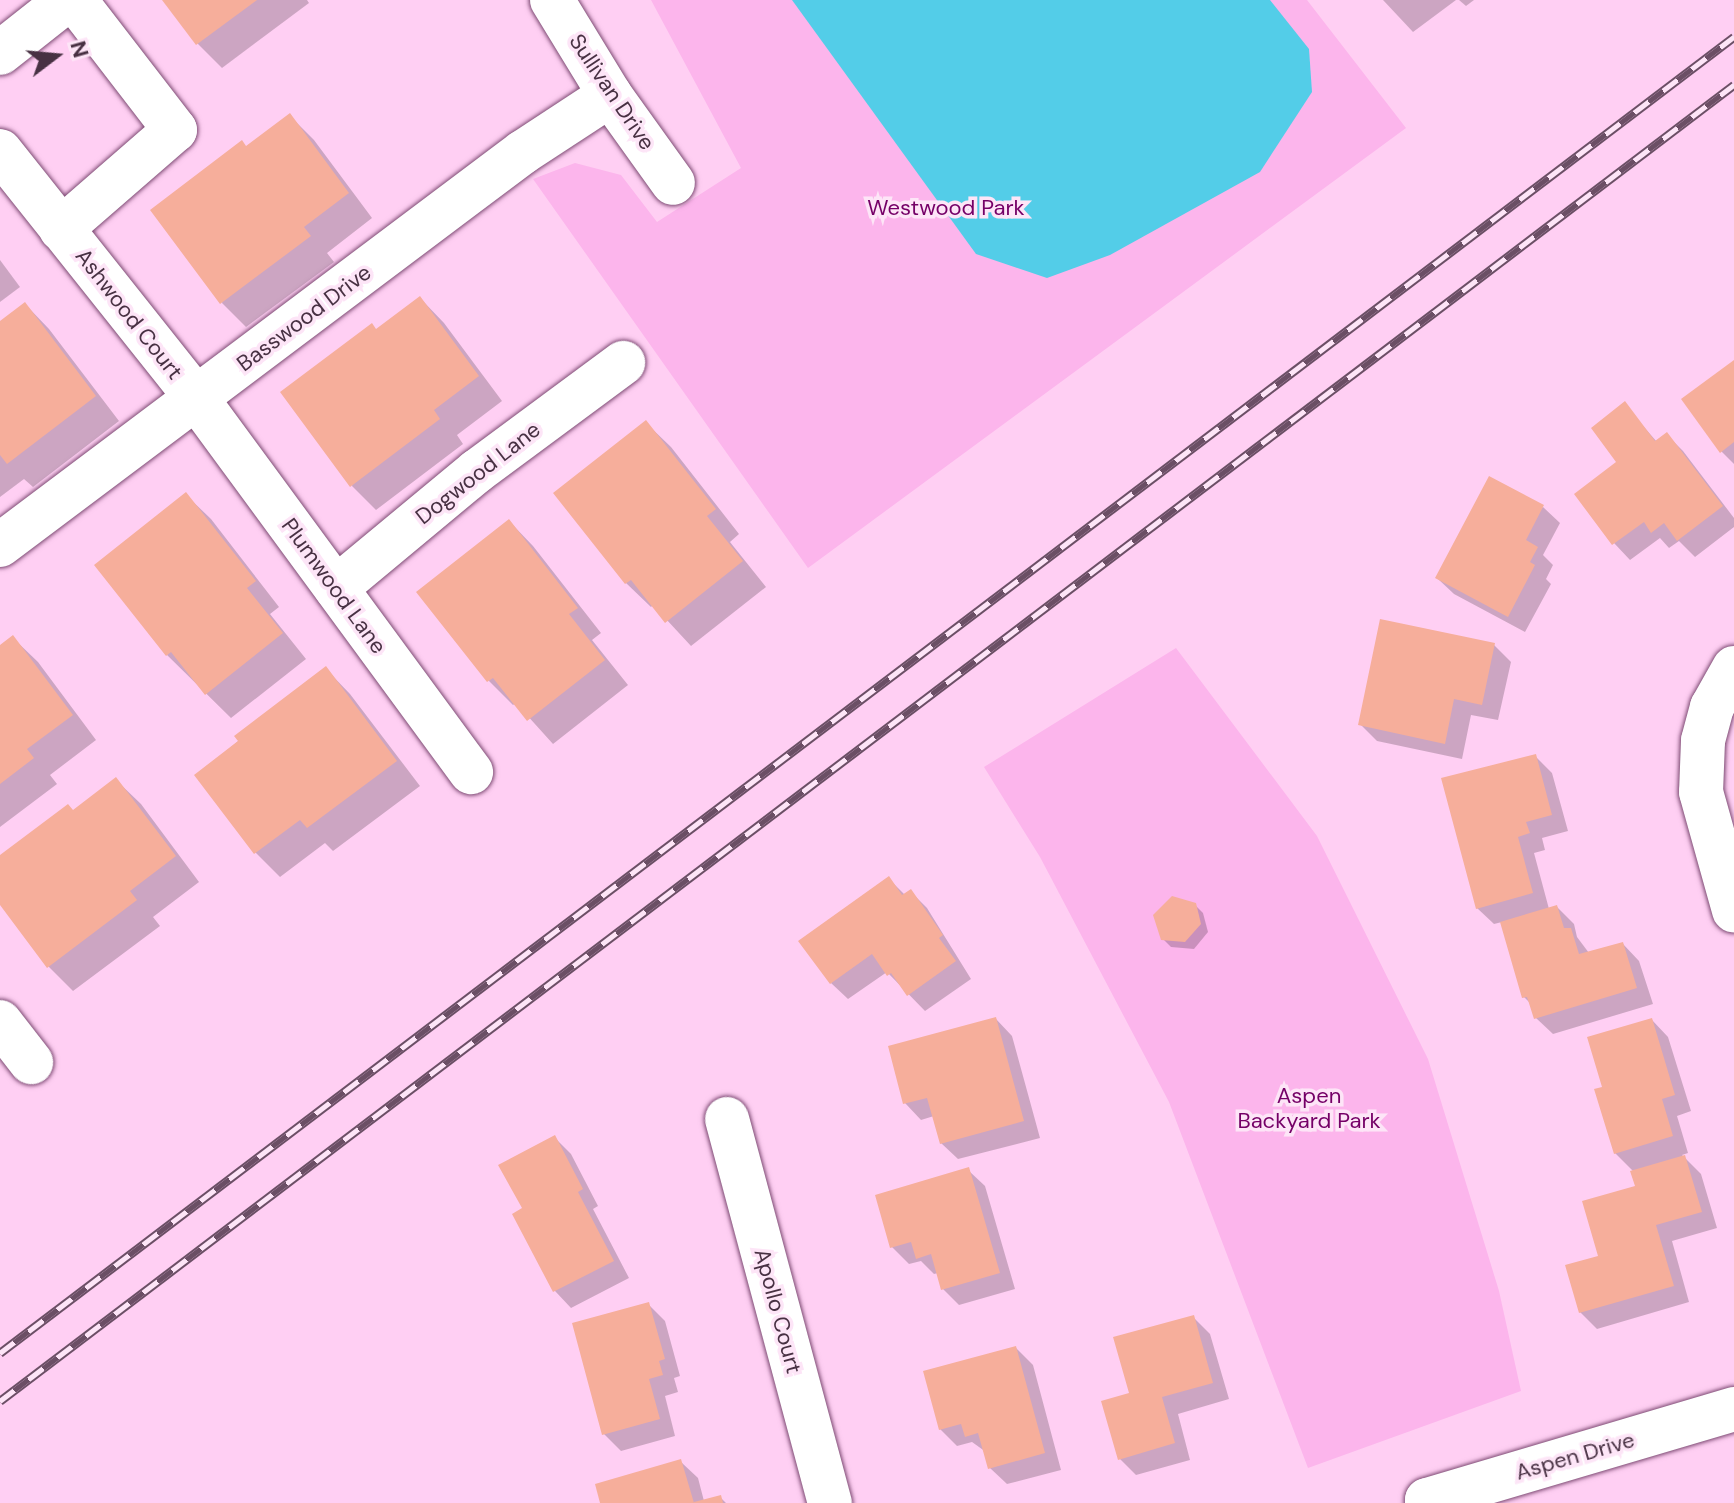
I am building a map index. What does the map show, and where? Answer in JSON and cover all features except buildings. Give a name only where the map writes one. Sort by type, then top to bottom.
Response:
[{"type":"street","points":[[0,53],[67,0]]},
{"type":"street","name":"Ashwood Court","points":[[61,229],[175,130],[75,0]]},
{"type":"street","name":"Sullivan Drive","points":[[552,0],[610,95],[673,183]]},
{"type":"street","name":"Basswood Drive","points":[[0,545],[523,152],[610,95]]},
{"type":"street","name":"Ashwood Court","points":[[0,151],[197,399]]},
{"type":"street","name":"Dogwood Lane","points":[[336,588],[477,471],[623,363]]},
{"type":"street","name":"Plumwood Lane","points":[[197,399],[471,772]]},
{"type":"street","points":[[1734,668],[1712,707],[1703,741],[1701,792],[1734,910]]},
{"type":"street","points":[[0,1022],[31,1062]]},
{"type":"street","name":"Apollo Court","points":[[727,1119],[830,1503]]},
{"type":"street","name":"Aspen Drive","points":[[1423,1502],[1734,1409]]},
{"type":"green space","name":"Westwood Park","points":[[651,0],[1307,0],[1406,128],[808,568],[533,179],[575,163],[621,175],[657,222],[741,168]]},
{"type":"green space","name":"Aspen Backyard Park","points":[[1176,648],[1317,836],[1428,1059],[1499,1291],[1521,1391],[1308,1468],[1169,1102],[1040,857],[984,767]]},
{"type":"water","points":[[792,0],[1270,0],[1309,49],[1312,92],[1260,172],[1110,255],[1047,278],[976,254]]},
{"type":"railway","points":[[0,1353],[1734,37]]},
{"type":"railway","points":[[0,1401],[1734,85]]}]
